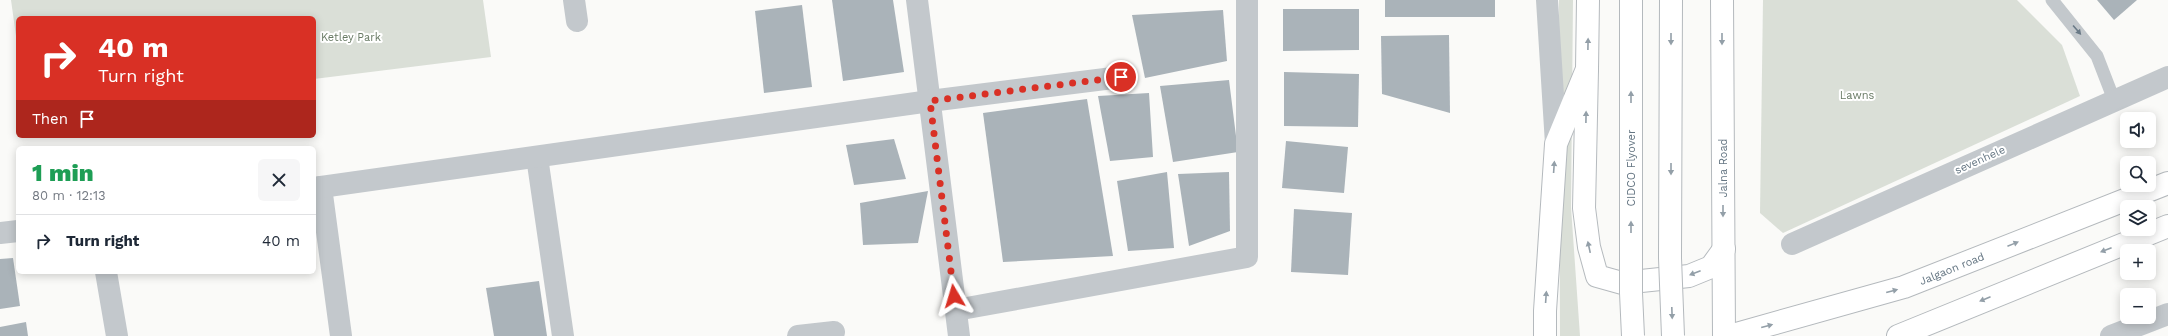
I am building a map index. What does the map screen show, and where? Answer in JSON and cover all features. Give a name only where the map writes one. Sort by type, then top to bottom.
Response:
[{"type":"main road","points":[[1588,0],[1584,208],[1589,247],[1598,276],[1622,283],[1689,276],[1711,267],[1724,249]]},
{"type":"main road","name":"CIDCO Flyover","points":[[1632,0],[1631,293],[1633,336]]},
{"type":"main road","points":[[1671,0],[1670,258],[1673,336]]},
{"type":"main road","name":"Jalna Road","points":[[1722,0],[1724,336]]},
{"type":"main road","points":[[1545,336],[1545,311],[1556,144],[1587,69]]},
{"type":"main road","name":"Jalgaon road","points":[[1729,336],[1904,288],[2168,183]]},
{"type":"main road","points":[[1898,336],[2168,226]]},
{"type":"street","points":[[917,0],[959,336]]},
{"type":"street","points":[[956,310],[1247,257],[1247,0]]},
{"type":"street","points":[[1547,0],[1556,144]]},
{"type":"street","points":[[341,336],[317,188],[930,101],[1121,77]]},
{"type":"street","name":"sevenhele","points":[[1792,244],[2114,100],[2168,78]]},
{"type":"street","points":[[537,156],[562,336]]},
{"type":"street","points":[[0,233],[16,231]]},
{"type":"street","points":[[106,274],[116,336]]},
{"type":"street","points":[[2111,336],[2168,314]]},
{"type":"street","points":[[798,336],[834,332]]},
{"type":"lane","points":[[2052,0],[2098,56],[2114,100]]},
{"type":"green space","name":"Ketley Park","points":[[11,0],[483,0],[491,57],[316,79],[316,16],[16,16],[16,36]]},
{"type":"green space","points":[[1559,0],[1573,0],[1571,207],[1580,336],[1560,336]]},
{"type":"green space","name":"Lawns","points":[[1763,0],[2017,0],[2062,45],[2080,96],[1783,233],[1760,213]]},
{"type":"building","points":[[832,0],[893,0],[904,72],[843,81]]},
{"type":"building","points":[[1385,0],[1495,0],[1495,17],[1385,17]]},
{"type":"building","points":[[2097,0],[2137,0],[2114,20]]},
{"type":"building","points":[[802,5],[812,87],[764,93],[755,11]]},
{"type":"building","points":[[1283,9],[1359,9],[1359,50],[1283,51]]},
{"type":"building","points":[[1223,10],[1227,61],[1145,78],[1132,15]]},
{"type":"building","points":[[1449,35],[1450,113],[1382,94],[1381,36]]},
{"type":"building","points":[[1284,72],[1359,74],[1358,127],[1284,126]]},
{"type":"building","points":[[1229,80],[1238,152],[1173,162],[1160,86]]},
{"type":"building","points":[[1149,93],[1153,157],[1110,161],[1098,96]]},
{"type":"building","points":[[1087,99],[1113,256],[1003,262],[983,113]]},
{"type":"building","points":[[894,139],[906,179],[854,185],[846,145]]},
{"type":"building","points":[[1286,141],[1348,147],[1344,193],[1282,188]]},
{"type":"building","points":[[1167,172],[1174,248],[1128,251],[1117,181]]},
{"type":"building","points":[[1229,172],[1230,231],[1189,246],[1178,174]]},
{"type":"building","points":[[928,191],[918,243],[863,245],[860,203]]},
{"type":"building","points":[[1294,209],[1352,213],[1348,275],[1291,272]]},
{"type":"building","points":[[13,258],[20,306],[0,309],[0,259]]},
{"type":"building","points":[[539,281],[547,336],[494,336],[486,288]]},
{"type":"building","points":[[26,322],[28,336],[0,336],[0,327]]},
{"type":"route","points":[[954,296],[930,101],[1121,77]]}]
